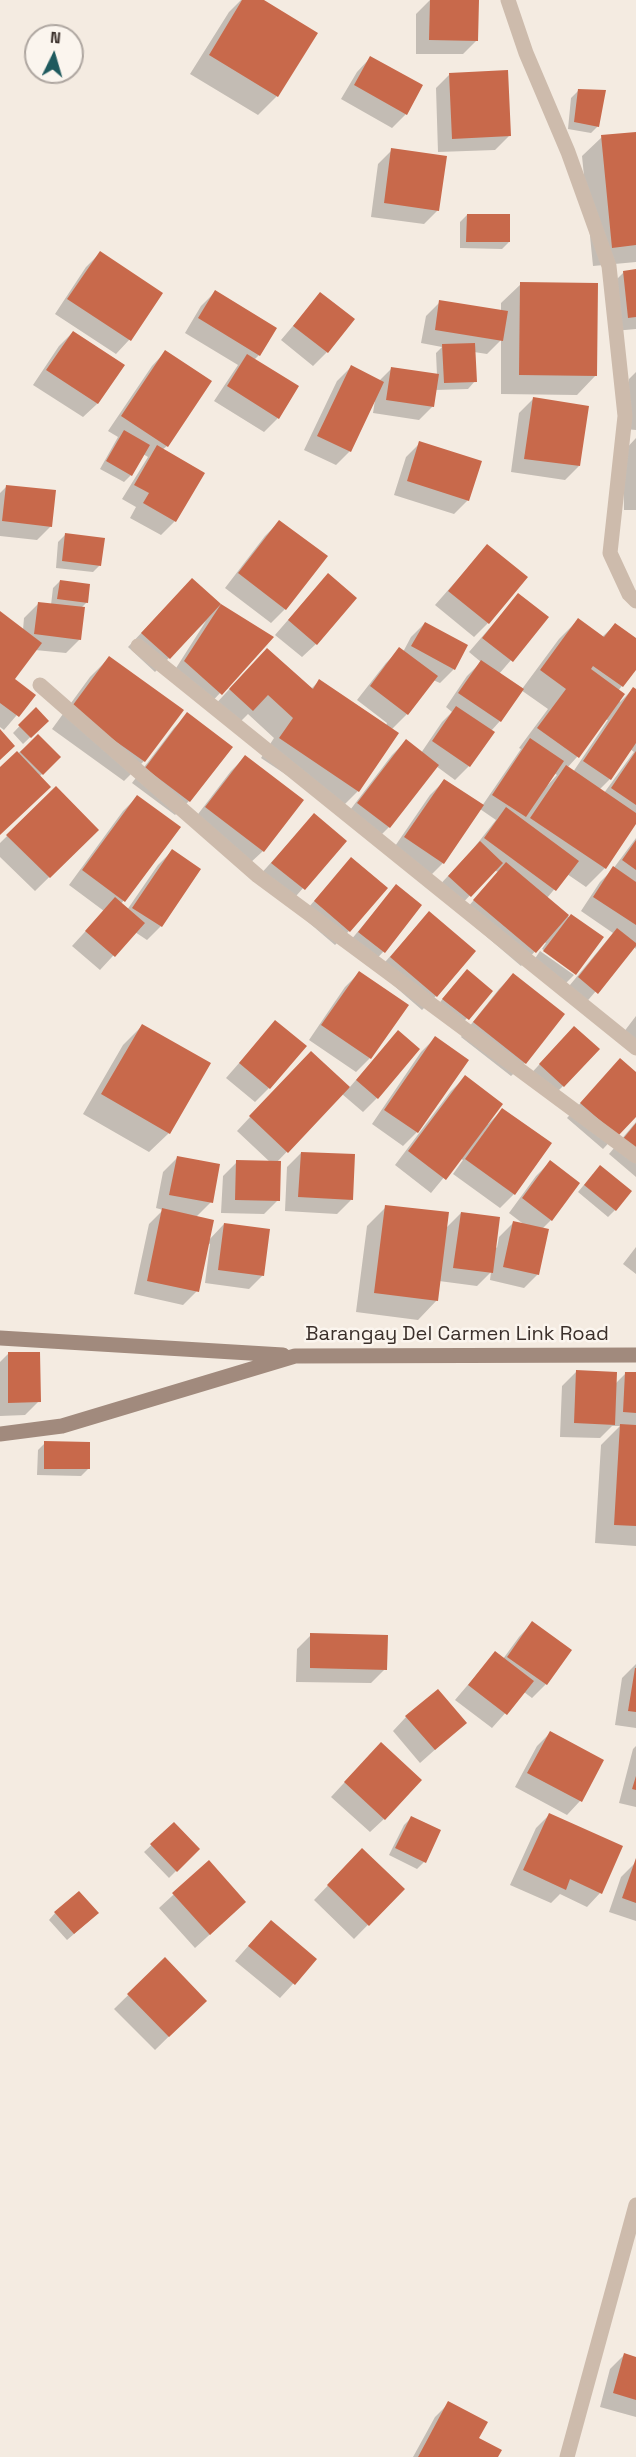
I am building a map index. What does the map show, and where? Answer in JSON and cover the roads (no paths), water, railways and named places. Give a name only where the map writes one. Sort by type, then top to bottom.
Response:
[{"type":"street","points":[[508,0],[526,53],[568,152],[609,266],[625,416],[610,553],[630,594],[636,601]]},
{"type":"street","points":[[138,646],[636,1048]]},
{"type":"street","points":[[40,685],[258,876],[636,1156]]},
{"type":"street","points":[[0,1338],[295,1356]]},
{"type":"street","name":"Barangay Del Carmen Link Road","points":[[0,1434],[62,1426],[295,1356],[636,1355]]},
{"type":"street","points":[[567,2457],[636,2205]]}]
